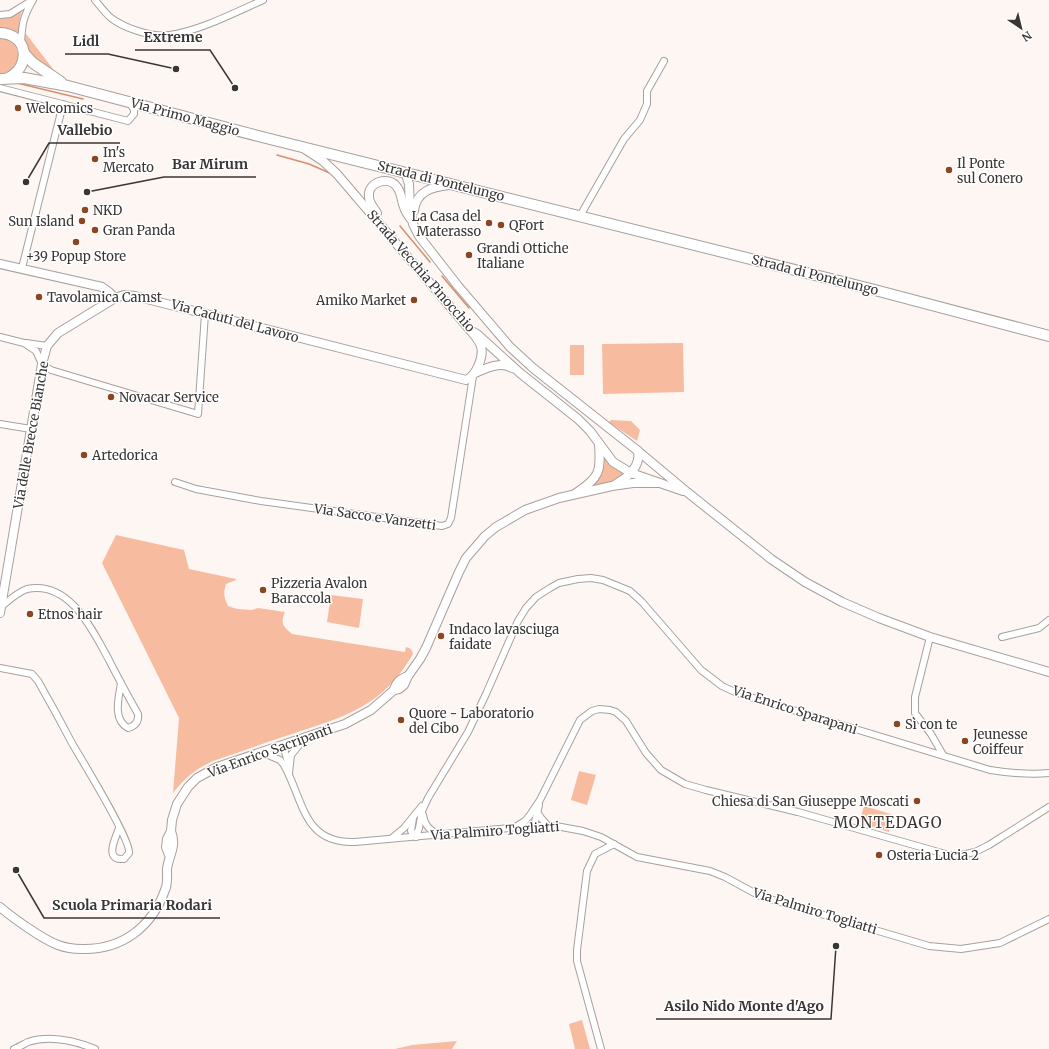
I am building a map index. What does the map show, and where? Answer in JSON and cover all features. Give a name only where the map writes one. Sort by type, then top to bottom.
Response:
[{"type":"main road","name":"Via Primo Maggio","points":[[0,32],[13,36],[33,63],[68,86]]},
{"type":"main road","name":"Via Primo Maggio","points":[[3,79],[14,75],[19,70],[23,62],[22,49]]},
{"type":"main road","name":"Via Primo Maggio","points":[[3,79],[24,78],[68,86],[302,147]]},
{"type":"main road","name":"Strada di Pontelungo","points":[[302,147],[871,289],[1049,336]]},
{"type":"street","points":[[0,15],[10,14],[33,0]]},
{"type":"street","name":"Via Primo Maggio","points":[[22,49],[22,26],[25,14],[33,0]]},
{"type":"street","points":[[95,0],[111,18],[127,27],[144,33],[167,36],[224,18],[263,0]]},
{"type":"street","points":[[580,216],[624,140],[640,120],[647,104],[647,91],[664,61]]},
{"type":"street","points":[[0,88],[128,121],[134,114],[134,110],[130,103]]},
{"type":"street","points":[[22,268],[63,104]]},
{"type":"street","name":"Strada Vecchia Pinocchio","points":[[302,147],[323,161],[337,174],[470,330],[477,334],[520,373],[578,419],[590,431],[613,462],[631,473],[659,484],[687,492]]},
{"type":"street","name":"Strada Vecchia Pinocchio","points":[[405,172],[409,184],[410,210],[413,224],[419,236],[493,329],[533,368],[766,555],[805,582],[842,602],[930,637],[1049,672]]},
{"type":"street","points":[[387,232],[382,220],[372,207],[368,192],[371,187],[382,180],[387,180],[397,186],[404,207],[413,224]]},
{"type":"street","name":"Strada Vecchia Pinocchio","points":[[413,224],[415,204],[421,195],[428,189],[452,185]]},
{"type":"street","points":[[0,264],[102,287],[115,298]]},
{"type":"street","name":"Via Caduti del Lavoro","points":[[115,298],[124,295],[135,296],[466,380],[474,374]]},
{"type":"street","name":"Via delle Brecce Bianche","points":[[1,610],[42,364],[47,346],[58,333],[115,298]]},
{"type":"street","points":[[24,343],[36,351],[42,364],[51,370],[198,414],[206,314]]},
{"type":"street","name":"Via Sacco e Vanzetti","points":[[175,482],[196,489],[261,501],[442,526],[448,524],[451,518],[474,374],[481,357],[482,350],[479,342],[470,330]]},
{"type":"street","points":[[0,337],[24,343],[47,346]]},
{"type":"street","points":[[474,374],[486,368],[500,365],[508,366],[520,373]]},
{"type":"street","points":[[0,424],[31,429]]},
{"type":"street","name":"Via Enrico Sacripanti","points":[[572,496],[588,485],[600,469],[599,444]]},
{"type":"street","points":[[631,473],[638,461],[638,451]]},
{"type":"street","name":"Via Enrico Sacripanti","points":[[612,486],[631,473]]},
{"type":"street","name":"Via Enrico Sacripanti","points":[[0,907],[3,912],[43,937],[58,945],[72,949],[101,948],[115,944],[129,937],[142,927],[159,906],[166,888],[169,855],[173,848],[174,839],[171,831],[172,820],[177,804],[188,787],[197,778],[218,767],[305,738],[359,717],[371,710],[394,690],[395,685],[399,681],[408,676],[420,659],[466,558],[496,527],[526,510],[559,498],[612,486],[633,483],[659,484]]},
{"type":"street","name":"Via Enrico Sparapani","points":[[416,837],[422,811],[428,798],[468,732],[518,621],[526,608],[536,597],[550,588],[568,580],[591,578],[603,580],[630,591],[642,602],[701,670],[722,686],[737,694],[943,755],[965,764],[1009,773],[1049,773]]},
{"type":"street","name":"Via delle Brecce Bianche","points":[[1,610],[18,593],[27,589],[41,588],[61,596],[76,607],[83,615],[121,683],[138,714],[137,723],[128,728],[123,725],[117,712],[121,683]]},
{"type":"street","points":[[1002,637],[1039,628],[1049,620]]},
{"type":"street","points":[[930,637],[915,698],[915,713],[931,734],[943,755]]},
{"type":"street","points":[[0,668],[32,674],[38,681],[119,828],[130,850],[127,857],[121,860],[112,852],[119,828]]},
{"type":"street","points":[[515,828],[525,821],[540,800],[580,720],[592,711],[599,709],[610,710],[621,716],[646,754],[661,770],[685,784],[798,812],[949,855],[961,855],[975,852],[989,845],[1049,807]]},
{"type":"street","points":[[287,765],[291,755],[305,738]]},
{"type":"street","name":"Via Palmiro Togliatti","points":[[281,746],[289,774],[308,820],[319,833],[344,842],[531,826],[568,827],[583,831],[614,844],[637,858],[710,871],[725,877],[760,896],[929,946],[961,949],[1000,943],[1049,919]]},
{"type":"street","name":"Via Palmiro Togliatti","points":[[261,752],[280,760],[287,765]]},
{"type":"street","name":"Via Enrico Sparapani","points":[[391,839],[404,828],[428,798]]},
{"type":"street","points":[[531,826],[538,812],[540,800]]},
{"type":"street","points":[[422,811],[424,822],[429,829],[438,835]]},
{"type":"street","points":[[538,812],[548,826]]},
{"type":"street","points":[[530,815],[531,826]]},
{"type":"street","points":[[414,816],[411,831],[416,837]]},
{"type":"street","points":[[601,1049],[577,961],[577,950],[589,866],[595,854],[614,844]]},
{"type":"street","points":[[14,1049],[29,1042],[50,1039],[72,1041],[95,1049]]},
{"type":"shaded area","points":[[22,10],[19,23],[20,36],[0,28],[0,19],[11,17]]},
{"type":"shaded area","points":[[26,34],[56,73],[33,57],[26,47],[24,35]]},
{"type":"shaded area","points":[[0,38],[8,40],[14,44],[18,56],[14,68],[8,72],[0,74]]},
{"type":"shaded area","points":[[683,343],[684,392],[603,394],[602,344]]},
{"type":"shaded area","points":[[570,345],[584,345],[584,375],[570,375]]},
{"type":"shaded area","points":[[611,420],[631,421],[640,430],[637,441],[610,423],[609,422]]},
{"type":"shaded area","points":[[603,457],[615,469],[625,474],[616,480],[590,488]]},
{"type":"shaded area","points":[[116,535],[184,550],[189,569],[236,579],[226,584],[224,590],[224,595],[228,606],[237,609],[252,610],[258,608],[285,612],[283,624],[292,634],[405,652],[406,647],[411,649],[413,654],[402,671],[390,685],[377,697],[363,706],[331,721],[213,761],[191,774],[173,793],[179,718],[102,563]]},
{"type":"shaded area","points":[[331,595],[363,599],[359,628],[327,622]]},
{"type":"shaded area","points":[[579,771],[596,775],[587,805],[571,800]]},
{"type":"shaded area","points":[[864,806],[894,815],[889,832],[859,823]]},
{"type":"shaded area","points":[[582,1020],[590,1049],[575,1049],[569,1024]]},
{"type":"shaded area","points":[[457,1041],[452,1049],[395,1049],[412,1045]]},
{"type":"waterway","points":[[17,83],[83,99]]},
{"type":"waterway","points":[[277,155],[309,164],[332,174]]},
{"type":"waterway","points":[[400,226],[430,262]]},
{"type":"waterway","points":[[442,276],[469,308]]},
{"type":"place","name":"Lidl","points":[[176,69]]},
{"type":"place","name":"Extreme","points":[[235,88]]},
{"type":"place","name":"Welcomics","points":[[18,108]]},
{"type":"place","name":"In's Mercato","points":[[95,159]]},
{"type":"place","name":"Il Ponte sul Conero","points":[[949,170]]},
{"type":"place","name":"Vallebio","points":[[26,182]]},
{"type":"place","name":"Bar Mirum","points":[[87,192]]},
{"type":"place","name":"NKD","points":[[85,210]]},
{"type":"place","name":"Sun Island","points":[[82,221]]},
{"type":"place","name":"La Casa del Materasso","points":[[489,223]]},
{"type":"place","name":"QFort","points":[[501,225]]},
{"type":"place","name":"Gran Panda","points":[[95,230]]},
{"type":"place","name":"+39 Popup Store","points":[[76,242]]},
{"type":"place","name":"Grandi Ottiche Italiane","points":[[469,255]]},
{"type":"place","name":"Tavolamica Camst","points":[[39,297]]},
{"type":"place","name":"Amiko Market","points":[[414,300]]},
{"type":"place","name":"Novacar Service","points":[[111,397]]},
{"type":"place","name":"Artedorica","points":[[84,455]]},
{"type":"place","name":"Pizzeria Avalon Baraccola","points":[[263,590]]},
{"type":"place","name":"Etnos hair","points":[[30,614]]},
{"type":"place","name":"Indaco lavasciuga faidate","points":[[441,636]]},
{"type":"place","name":"Quore - Laboratorio del Cibo","points":[[401,720]]},
{"type":"place","name":"Sì con te","points":[[897,724]]},
{"type":"place","name":"Jeunesse Coiffeur","points":[[965,741]]},
{"type":"place","name":"Chiesa di San Giuseppe Moscati","points":[[917,801]]},
{"type":"place","name":"Osteria Lucia 2","points":[[879,855]]},
{"type":"place","name":"Scuola Primaria Rodari","points":[[16,870]]},
{"type":"place","name":"Asilo Nido Monte d'Ago","points":[[836,946]]},
{"type":"district","name":"MONTEDAGO","points":[[888,822]]}]
